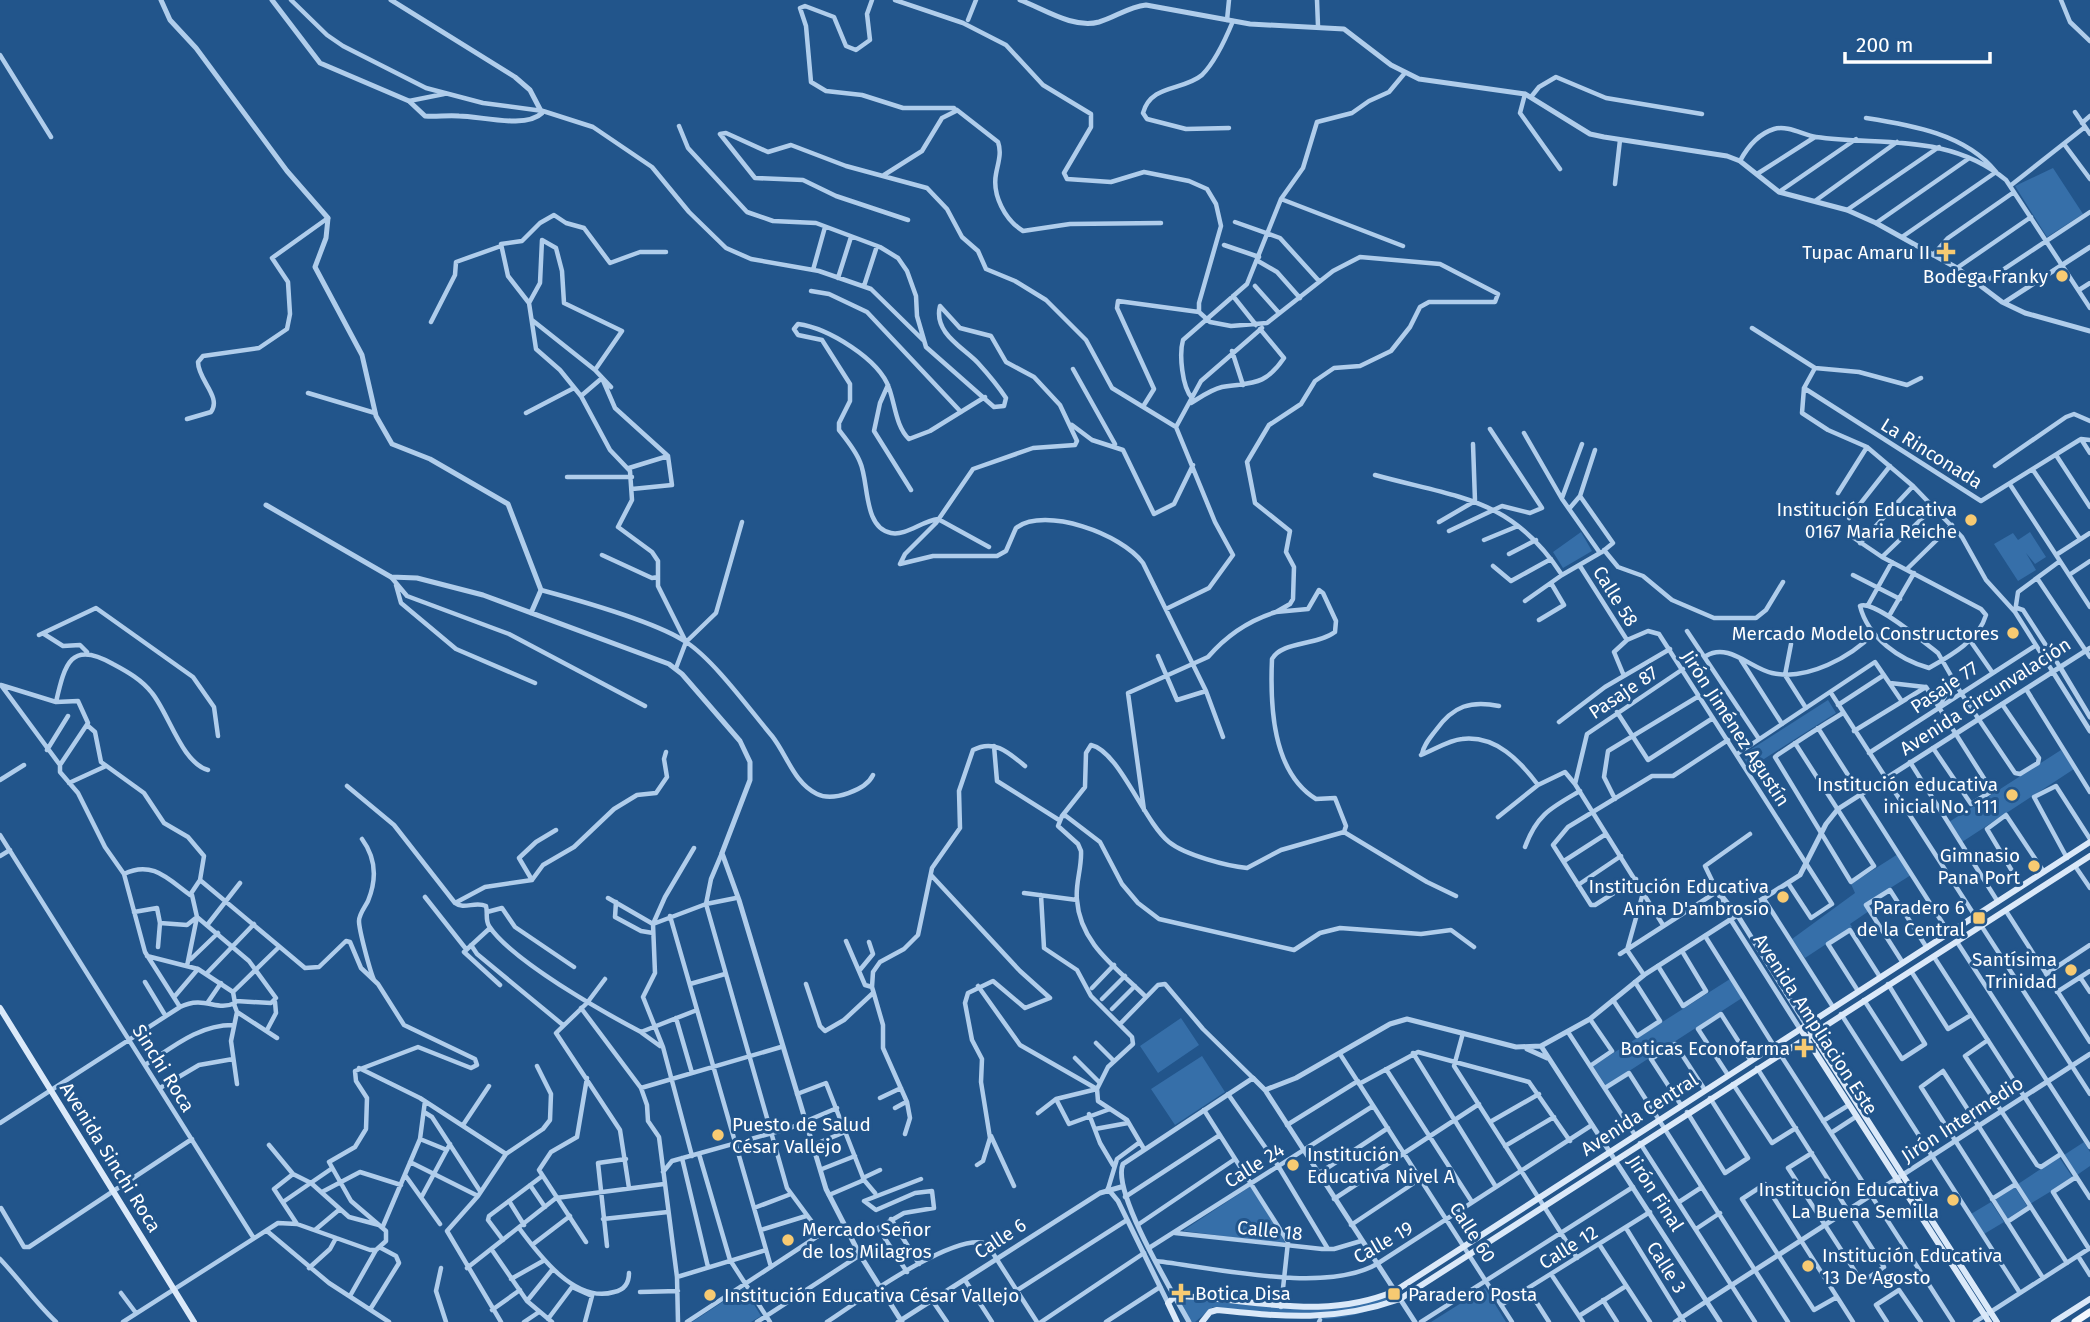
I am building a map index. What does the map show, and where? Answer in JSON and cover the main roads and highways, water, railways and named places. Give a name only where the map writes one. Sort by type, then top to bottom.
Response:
[{"type":"main road","name":"Avenida Central","points":[[1176,1322],[1168,1303],[1175,1296],[1312,1311],[1343,1310],[1395,1291],[2090,841]]},
{"type":"main road","name":"Avenida Central","points":[[1202,1322],[1217,1310],[1320,1321],[1365,1314],[1400,1299],[1615,1158],[2090,856]]},
{"type":"main road","name":"Avenida Sinchi Roca","points":[[0,1008],[194,1322]]},
{"type":"main road","name":"Avenida Ampliacion Este","points":[[1803,1027],[1988,1317],[1997,1322]]},
{"type":"main road","name":"Avenida Ampliacion Este","points":[[1808,1035],[1849,1104],[1900,1178]]},
{"type":"main road","points":[[2054,1322],[2090,1299]]},
{"type":"main road","points":[[2075,1322],[2090,1312]]},
{"type":"place","name":"Tupac Amaru II","points":[[1946,252]]},
{"type":"place","name":"Bodega Franky","points":[[2062,276]]},
{"type":"place","name":"Institución Educativa 0167 Maria Reiche","points":[[1971,520]]},
{"type":"place","name":"Mercado Modelo Constructores","points":[[2013,633]]},
{"type":"place","name":"Institución educativa inicial No. 111","points":[[2012,795]]},
{"type":"place","name":"Gimnasio Pana Port","points":[[2034,866]]},
{"type":"place","name":"Institución Educativa Anna D'ambrosio","points":[[1783,897]]},
{"type":"place","name":"Paradero 6 de la Central","points":[[1979,918]]},
{"type":"place","name":"Santísima Trinidad","points":[[2071,970]]},
{"type":"place","name":"Boticas Econofarma","points":[[1804,1048]]},
{"type":"place","name":"Puesto de Salud César Vallejo","points":[[718,1135]]},
{"type":"place","name":"Institución Educativa Nivel A","points":[[1293,1165]]},
{"type":"place","name":"Institución Educativa La Buena Semilla","points":[[1953,1200]]},
{"type":"place","name":"Mercado Señor de los Milagros","points":[[788,1240]]},
{"type":"place","name":"Institución Educativa 13 De Agosto","points":[[1808,1266]]},
{"type":"place","name":"Botica Disa","points":[[1181,1293]]},
{"type":"place","name":"Paradero Posta","points":[[1394,1294]]},
{"type":"place","name":"Institución Educativa César Vallejo","points":[[710,1295]]}]
